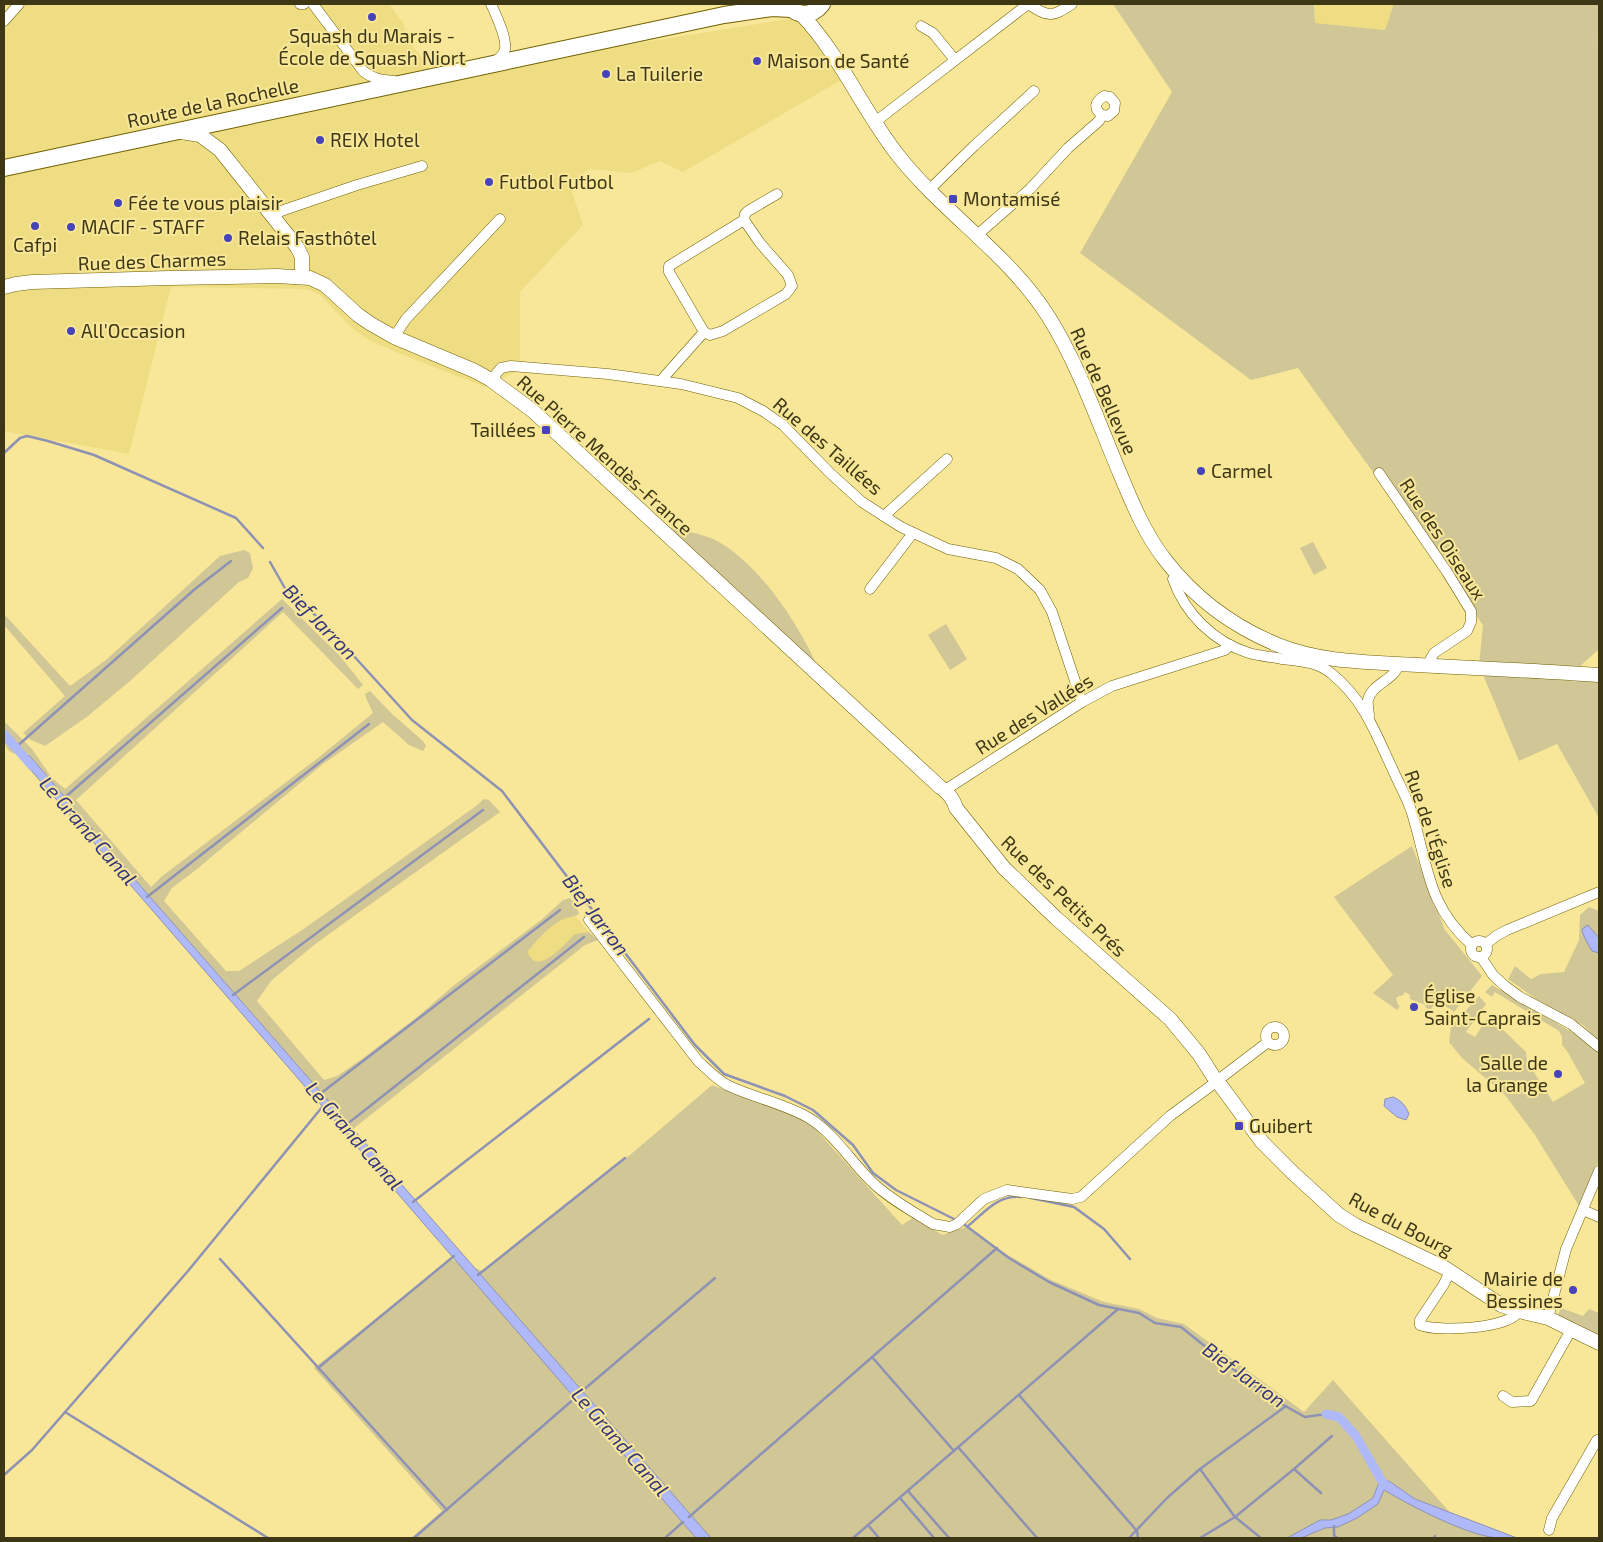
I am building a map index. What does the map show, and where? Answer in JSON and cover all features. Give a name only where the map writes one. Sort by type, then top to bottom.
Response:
[{"type":"main road","name":"Route de la Rochelle","points":[[724,15],[752,4]]},
{"type":"main road","name":"Route de la Rochelle","points":[[4,168],[724,15],[772,8],[793,9],[810,13],[820,6]]},
{"type":"street","points":[[4,21],[20,4]]},
{"type":"street","points":[[313,4],[363,71],[377,80],[404,82]]},
{"type":"street","points":[[487,65],[500,58],[505,49],[491,4]]},
{"type":"street","points":[[875,122],[1028,4],[1045,14],[1057,14],[1072,4]]},
{"type":"street","name":"Rue de Bellevue","points":[[820,6],[818,23],[825,43]]},
{"type":"street","name":"Rue de Bellevue","points":[[793,9],[825,43],[896,153],[929,190],[1034,297],[1047,315],[1062,340],[1081,379],[1143,524],[1160,553],[1196,594],[1227,618],[1250,632],[1300,653],[1328,658],[1399,664],[1599,675]]},
{"type":"street","points":[[921,26],[933,33],[955,60]]},
{"type":"street","points":[[929,190],[1034,91]]},
{"type":"street","points":[[976,236],[1030,189],[1068,148],[1099,121],[1102,115]]},
{"type":"street","points":[[178,131],[200,135],[214,144],[226,157],[301,254],[302,277]]},
{"type":"street","points":[[273,217],[281,211],[357,185],[422,166]]},
{"type":"street","points":[[744,220],[669,266],[669,272],[704,332],[710,335],[722,331],[790,290],[792,286],[788,275],[760,243],[744,220],[744,214],[777,194]]},
{"type":"street","points":[[394,337],[406,319],[500,219]]},
{"type":"street","name":"Rue des Charmes","points":[[4,287],[32,282],[116,279],[302,277]]},
{"type":"street","name":"Rue Pierre Mendès-France","points":[[302,277],[310,278],[325,285],[358,315],[394,337],[466,367],[491,380],[533,411],[826,682]]},
{"type":"street","points":[[662,381],[704,332]]},
{"type":"street","name":"Rue des Taillées","points":[[491,380],[501,368],[511,366],[608,374],[662,381],[738,398],[762,411],[783,425],[831,474],[862,502],[884,516],[913,533],[948,549],[996,558],[1018,569],[1040,590],[1052,612],[1082,702]]},
{"type":"street","points":[[884,516],[948,459]]},
{"type":"street","name":"Rue des Oiseaux","points":[[1379,473],[1447,572],[1471,611],[1471,622],[1468,632],[1434,654],[1430,660],[1430,666]]},
{"type":"street","points":[[870,589],[913,533]]},
{"type":"street","points":[[1177,574],[1173,579],[1178,594],[1188,609],[1210,632],[1230,645]]},
{"type":"street","name":"Rue des Vallées","points":[[944,790],[1082,702],[1112,686],[1225,650],[1230,645]]},
{"type":"street","name":"Rue de l'Église","points":[[1230,645],[1250,653],[1317,664],[1331,672],[1354,694],[1370,720],[1410,809],[1429,880],[1436,898],[1444,914],[1458,932],[1472,945]]},
{"type":"street","points":[[1370,720],[1368,700],[1374,689],[1398,670],[1399,664]]},
{"type":"street","name":"Rue des Petits Prés","points":[[826,682],[944,790],[982,843],[1004,868],[1062,924],[1170,1019],[1199,1054],[1217,1081]]},
{"type":"street","points":[[1486,944],[1507,930],[1599,892]]},
{"type":"street","points":[[589,920],[698,1061],[716,1077],[733,1088],[769,1100],[809,1118],[824,1129],[885,1194],[933,1224],[940,1226],[950,1227],[956,1224],[984,1199],[1007,1190],[1072,1199],[1080,1197],[1170,1116],[1268,1042]]},
{"type":"street","points":[[1486,944],[1478,940],[1472,945],[1472,952],[1475,956],[1481,957],[1493,975],[1520,996],[1570,1024],[1599,1047]]},
{"type":"street","points":[[1481,957],[1486,952],[1486,944]]},
{"type":"street","name":"Rue du Bourg","points":[[1217,1081],[1262,1142],[1310,1190],[1355,1225],[1450,1271],[1501,1305],[1548,1318],[1599,1342]]},
{"type":"street","points":[[1548,1318],[1566,1249],[1599,1171]]},
{"type":"street","points":[[1583,1210],[1599,1218]]},
{"type":"street","points":[[1450,1271],[1444,1284],[1420,1320],[1420,1325],[1439,1329],[1497,1324],[1511,1319],[1519,1311]]},
{"type":"street","points":[[1504,1396],[1512,1402],[1531,1401],[1571,1330]]},
{"type":"street","points":[[1549,1530],[1552,1518],[1597,1440],[1599,1440]]},
{"type":"shaded area","points":[[4,4],[389,4],[404,24],[406,37],[441,83],[533,60],[795,18],[843,79],[683,172],[660,161],[632,173],[590,169],[569,183],[583,225],[520,292],[520,370],[485,387],[369,340],[353,329],[320,295],[307,289],[171,287],[129,454],[4,431]]},
{"type":"shaded area","points":[[1113,4],[1314,4],[1315,23],[1385,30],[1394,4],[1599,4],[1599,37],[1597,40],[1599,41],[1599,649],[1577,669],[1599,672],[1599,818],[1557,744],[1519,761],[1479,665],[1483,625],[1298,368],[1251,380],[1080,253],[1172,92]]},
{"type":"shaded area","points":[[1314,4],[1394,4],[1386,30],[1315,23]]},
{"type":"shaded area","points":[[668,527],[713,539],[729,549],[761,577],[800,632],[818,668]]},
{"type":"shaded area","points":[[1313,542],[1327,568],[1314,575],[1300,548]]},
{"type":"shaded area","points":[[244,550],[250,553],[253,568],[248,578],[239,582],[130,681],[88,716],[45,746],[31,740],[23,733],[65,696],[4,625],[4,614],[70,686],[106,660],[220,556]]},
{"type":"shaded area","points":[[282,599],[340,656],[363,685],[358,689],[283,612],[76,800],[151,887],[161,877],[318,758],[373,713],[365,694],[370,691],[392,714],[423,741],[426,746],[423,751],[409,745],[383,722],[323,764],[172,888],[164,901],[226,971],[239,971],[305,928],[484,799],[489,800],[500,812],[314,945],[271,981],[257,1001],[324,1080],[337,1076],[359,1061],[416,1018],[453,986],[541,920],[563,900],[570,898],[576,905],[579,914],[563,919],[553,925],[527,952],[532,959],[540,962],[545,960],[575,934],[589,932],[598,940],[585,945],[353,1129],[69,804],[27,753],[19,754],[9,751],[4,735],[4,721],[32,749],[52,778],[65,789]]},
{"type":"shaded area","points":[[946,624],[967,659],[950,670],[928,635]]},
{"type":"shaded area","points":[[1412,846],[1445,930],[1482,976],[1454,1012],[1435,1003],[1430,1010],[1425,1007],[1426,1005],[1410,999],[1410,995],[1405,992],[1402,996],[1396,998],[1400,1006],[1397,1010],[1373,993],[1393,975],[1334,897]]},
{"type":"shaded area","points":[[571,905],[577,918],[589,932],[539,970],[519,946]]},
{"type":"shaded area","points":[[1589,907],[1599,911],[1599,1041],[1583,1025],[1543,1004],[1508,979],[1515,966],[1531,979],[1541,974],[1564,972],[1579,940],[1580,915]]},
{"type":"shaded area","points":[[1492,985],[1575,1034],[1599,1052],[1599,1161],[1579,1206],[1535,1135],[1505,1095],[1462,1058],[1449,1042],[1451,1027],[1479,996],[1486,1004],[1466,1032],[1475,1037],[1489,1016],[1526,1052],[1527,1061],[1553,1102],[1585,1083],[1562,1045],[1562,1037],[1559,1031],[1495,992],[1492,997],[1485,992]]},
{"type":"shaded area","points":[[712,1085],[809,1122],[902,1225],[914,1217],[942,1235],[966,1227],[994,1247],[1051,1280],[1104,1302],[1139,1309],[1157,1318],[1184,1324],[1304,1412],[1333,1380],[1453,1516],[1510,1538],[411,1538],[442,1511],[314,1368],[450,1259],[483,1271],[630,1155]]},
{"type":"shaded area","points":[[1561,1308],[1583,1316],[1589,1309],[1599,1313],[1599,1338],[1557,1317]]},
{"type":"water","points":[[29,755],[137,882],[711,1538],[696,1538],[23,761]]},
{"type":"water","points":[[1588,925],[1599,938],[1599,953],[1592,951],[1583,934],[1582,929]]},
{"type":"water","points":[[1393,1097],[1406,1108],[1409,1114],[1406,1120],[1397,1117],[1384,1106],[1385,1099]]},
{"type":"water","points":[[1380,1480],[1389,1481],[1415,1499],[1517,1538],[1498,1538],[1471,1532],[1424,1512],[1384,1490],[1378,1504],[1357,1518],[1338,1527],[1325,1528],[1301,1538],[1287,1538],[1320,1520],[1331,1520],[1348,1514],[1373,1498]]},
{"type":"waterway","name":"Bief Jarron","points":[[4,453],[20,438],[27,436],[94,455],[236,518],[263,548]]},
{"type":"waterway","points":[[15,748],[195,589],[231,561]]},
{"type":"waterway","name":"Bief Jarron","points":[[270,562],[286,590],[322,621],[412,720],[502,791],[695,1045],[724,1074],[785,1096],[813,1110],[853,1145],[873,1173],[896,1190],[956,1220]]},
{"type":"waterway","points":[[63,799],[282,608]]},
{"type":"waterway","points":[[147,897],[369,724]]},
{"type":"waterway","name":"Le Grand Canal","points":[[4,734],[32,766]]},
{"type":"waterway","points":[[233,995],[483,810]]},
{"type":"waterway","points":[[320,1094],[560,910]]},
{"type":"waterway","points":[[346,1125],[584,937]]},
{"type":"waterway","points":[[413,1202],[649,1019]]},
{"type":"waterway","points":[[4,1475],[32,1450],[188,1271],[323,1106]]},
{"type":"waterway","points":[[478,1275],[625,1158]]},
{"type":"waterway","points":[[968,1226],[998,1202],[1013,1197],[1021,1197]]},
{"type":"waterway","points":[[1031,1198],[1074,1207],[1104,1229],[1130,1259]]},
{"type":"waterway","name":"Bief Jarron","points":[[965,1225],[1009,1258],[1049,1282],[1099,1305],[1139,1313],[1155,1323],[1181,1327],[1267,1396],[1305,1417],[1326,1414]]},
{"type":"waterway","points":[[689,1517],[997,1248]]},
{"type":"waterway","points":[[318,1368],[454,1256]]},
{"type":"waterway","points":[[220,1259],[447,1510]]},
{"type":"waterway","points":[[581,1392],[715,1278]]},
{"type":"waterway","points":[[853,1538],[1118,1309]]},
{"type":"waterway","points":[[872,1357],[954,1451]]},
{"type":"waterway","points":[[1019,1395],[1137,1531],[1138,1538]]},
{"type":"waterway","points":[[414,1538],[575,1398]]},
{"type":"waterway","points":[[1129,1538],[1167,1498],[1200,1469],[1286,1406]]},
{"type":"waterway","points":[[65,1412],[268,1538]]},
{"type":"waterway","name":"Bief Jarron","points":[[1326,1414],[1339,1417],[1356,1436],[1383,1483],[1389,1487]]},
{"type":"waterway","points":[[1294,1469],[1332,1436]]},
{"type":"waterway","points":[[958,1447],[1037,1538]]},
{"type":"waterway","points":[[1200,1469],[1235,1517],[1261,1538]]},
{"type":"waterway","points":[[1200,1538],[1235,1517],[1294,1469],[1321,1493]]},
{"type":"waterway","points":[[908,1491],[949,1538]]},
{"type":"waterway","points":[[900,1498],[934,1538]]},
{"type":"waterway","points":[[665,1538],[683,1522]]},
{"type":"waterway","points":[[868,1525],[879,1538]]},
{"type":"waterway","points":[[1334,1526],[1334,1535],[1337,1538]]},
{"type":"place","name":"Squash du Marais - École de Squash Niort","points":[[372,17]]},
{"type":"place","name":"Maison de Santé","points":[[757,61]]},
{"type":"place","name":"La Tuilerie","points":[[606,74]]},
{"type":"place","name":"REIX Hotel","points":[[320,140]]},
{"type":"place","name":"Futbol Futbol","points":[[489,182]]},
{"type":"place","name":"Montamisé","points":[[953,199]]},
{"type":"place","name":"Fée te vous plaisir","points":[[118,203]]},
{"type":"place","name":"Cafpi","points":[[35,226]]},
{"type":"place","name":"MACIF - STAFF","points":[[71,227]]},
{"type":"place","name":"Relais Fasthôtel","points":[[228,238]]},
{"type":"place","name":"All'Occasion","points":[[71,331]]},
{"type":"place","name":"Taillées","points":[[546,430]]},
{"type":"place","name":"Carmel","points":[[1201,471]]},
{"type":"place","name":"Église Saint-Caprais","points":[[1414,1007]]},
{"type":"place","name":"Salle de la Grange","points":[[1558,1074]]},
{"type":"place","name":"Guibert","points":[[1239,1126]]},
{"type":"place","name":"Mairie de Bessines","points":[[1573,1290]]}]
